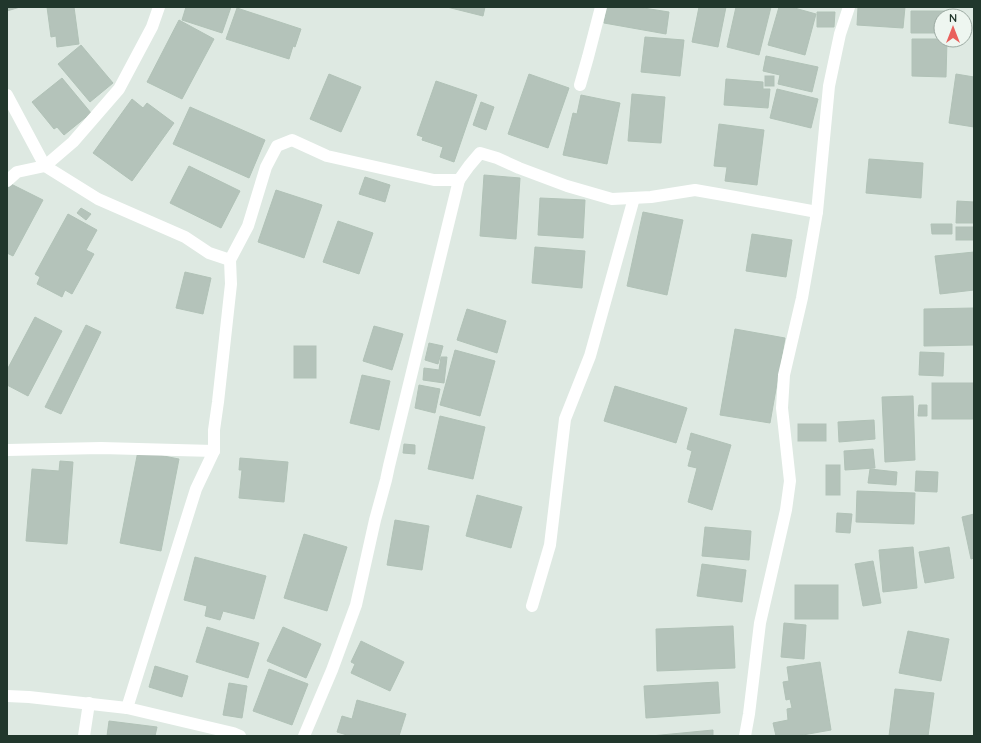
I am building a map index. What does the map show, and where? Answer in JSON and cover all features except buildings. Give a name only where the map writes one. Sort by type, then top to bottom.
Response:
[{"type":"street","points":[[7,181],[16,172],[45,166],[73,142],[119,89],[152,27],[159,7]]},
{"type":"street","points":[[580,84],[601,7]]},
{"type":"street","points":[[745,736],[760,623],[786,510],[790,481],[782,408],[784,375],[802,298],[817,212],[829,86],[840,34],[849,7]]},
{"type":"street","points":[[7,95],[45,166],[98,199],[185,237],[209,253],[230,260]]},
{"type":"street","points":[[127,708],[196,489],[214,451],[214,430],[231,284],[230,260],[248,226],[266,167],[277,146],[292,140],[327,156],[434,180],[459,180]]},
{"type":"street","points":[[304,736],[332,670],[356,604],[375,520],[459,180],[468,166],[480,153],[497,158],[567,186],[612,199],[651,197],[695,190],[817,212]]},
{"type":"street","points":[[532,606],[550,545],[565,419],[590,356],[634,198]]},
{"type":"street","points":[[7,450],[101,448],[214,451]]},
{"type":"street","points":[[7,696],[29,696],[127,708],[233,733],[240,736]]},
{"type":"street","points":[[84,736],[89,703]]}]
